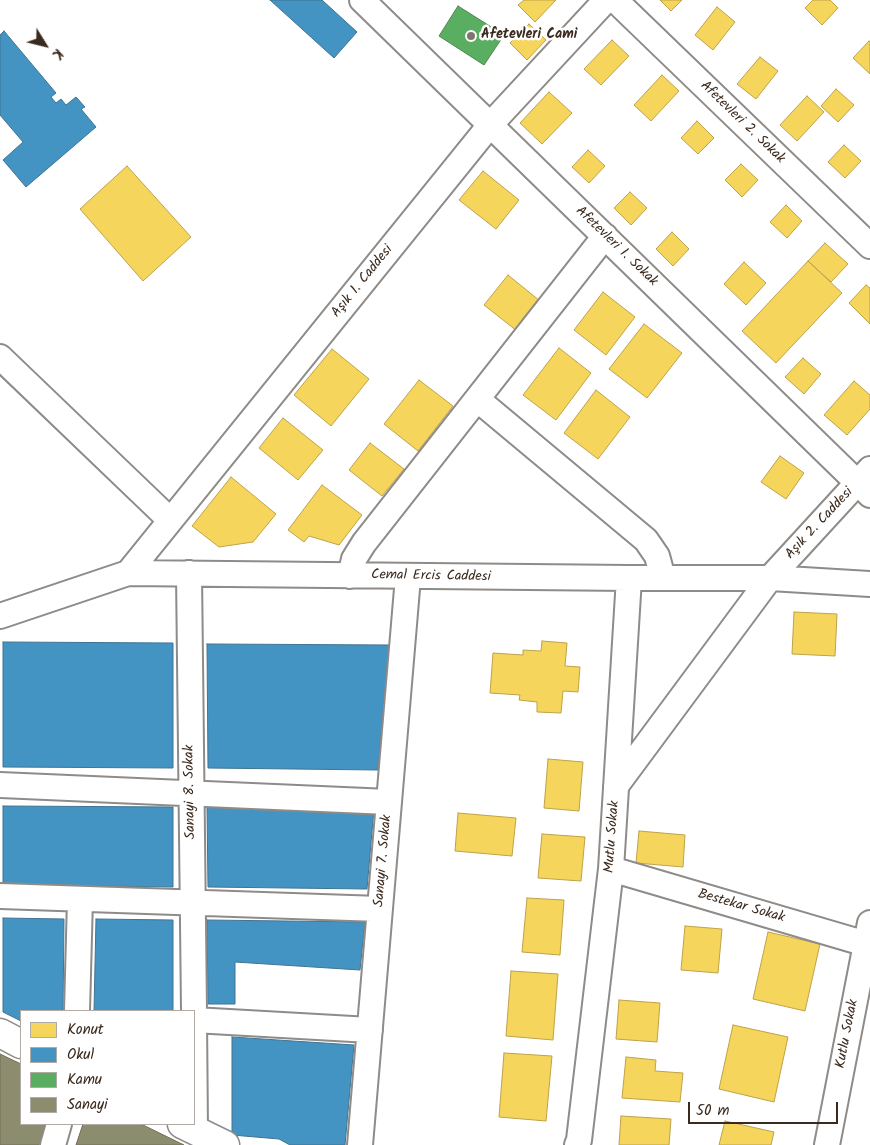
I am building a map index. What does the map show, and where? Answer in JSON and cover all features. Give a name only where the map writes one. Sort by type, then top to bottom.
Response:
[{"type":"street","name":"Afetevleri 1. Sokak","points":[[362,0],[605,236],[866,482]]},
{"type":"street","name":"Aşık 1. Caddesi","points":[[128,573],[490,125],[606,0]]},
{"type":"street","name":"Afetevleri 2. Sokak","points":[[614,0],[870,246]]},
{"type":"street","points":[[350,576],[354,559],[364,543],[605,236]]},
{"type":"street","points":[[0,357],[170,520]]},
{"type":"street","points":[[477,399],[646,540],[657,556],[660,578]]},
{"type":"street","name":"Aşık 2. Caddesi","points":[[770,578],[866,482]]},
{"type":"street","name":"Cemal Ercis Caddesi","points":[[0,616],[128,573],[770,578],[870,584]]},
{"type":"street","name":"Sanayi 8. Sokak","points":[[189,573],[194,1010]]},
{"type":"street","name":"Sanayi 7. Sokak","points":[[360,1145],[408,576]]},
{"type":"street","points":[[616,786],[629,578]]},
{"type":"street","name":"Mutlu Sokak","points":[[577,1145],[580,1140],[612,870],[616,786],[770,578]]},
{"type":"street","points":[[0,785],[389,802]]},
{"type":"street","name":"Bestekar Sokak","points":[[612,870],[869,937]]},
{"type":"street","points":[[0,896],[380,909]]},
{"type":"street","points":[[77,1010],[80,899]]},
{"type":"street","name":"Kutlu Sokak","points":[[827,1145],[869,937]]},
{"type":"street","points":[[195,1019],[370,1030]]},
{"type":"street","points":[[0,1033],[20,1043]]},
{"type":"street","points":[[53,1145],[60,1125]]},
{"type":"street","points":[[188,1127],[224,1145]]},
{"type":"building: Konut","points":[[524,0],[556,0],[535,22],[518,5]]},
{"type":"building: Konut","points":[[660,0],[682,0],[671,11]]},
{"type":"building: Konut","points":[[813,0],[830,0],[838,8],[822,25],[805,8]]},
{"type":"building: Konut","points":[[717,7],[735,22],[713,50],[695,35]]},
{"type":"building: Konut","points":[[529,24],[546,40],[527,60],[510,43]]},
{"type":"building: Konut","points":[[612,40],[629,56],[601,85],[584,69]]},
{"type":"building: Konut","points":[[870,42],[870,74],[853,58]]},
{"type":"building: Konut","points":[[760,57],[778,71],[756,99],[737,84]]},
{"type":"building: Konut","points":[[662,75],[679,91],[651,121],[634,105]]},
{"type":"building: Konut","points":[[836,89],[854,105],[838,122],[821,106]]},
{"type":"building: Konut","points":[[549,92],[572,113],[542,144],[520,123]]},
{"type":"building: Konut","points":[[807,96],[824,112],[797,141],[780,125]]},
{"type":"building: Konut","points":[[697,121],[714,138],[698,154],[681,138]]},
{"type":"building: Konut","points":[[844,145],[861,161],[845,178],[828,162]]},
{"type":"building: Konut","points":[[588,150],[605,166],[589,183],[572,167]]},
{"type":"building: Konut","points":[[741,164],[758,180],[742,197],[725,180]]},
{"type":"building: Konut","points":[[127,166],[191,237],[143,281],[80,209]]},
{"type":"building: Konut","points":[[483,171],[519,200],[496,229],[459,200]]},
{"type":"building: Konut","points":[[630,192],[647,208],[631,225],[614,208]]},
{"type":"building: Konut","points":[[786,205],[802,221],[787,238],[770,222]]},
{"type":"building: Konut","points":[[672,232],[689,249],[673,266],[656,249]]},
{"type":"building: Konut","points":[[825,243],[848,264],[831,282],[808,261]]},
{"type":"building: Konut","points":[[808,261],[842,293],[776,363],[742,331]]},
{"type":"building: Konut","points":[[744,262],[766,283],[746,305],[724,284]]},
{"type":"building: Konut","points":[[508,275],[540,301],[517,331],[484,305]]},
{"type":"building: Konut","points":[[866,285],[870,288],[870,324],[849,303]]},
{"type":"building: Konut","points":[[603,292],[635,317],[606,355],[574,330]]},
{"type":"building: Konut","points":[[644,324],[682,353],[647,398],[609,369]]},
{"type":"building: Konut","points":[[559,348],[591,373],[556,420],[523,395]]},
{"type":"building: Konut","points":[[332,349],[369,379],[331,426],[294,395]]},
{"type":"building: Konut","points":[[803,358],[821,374],[804,394],[785,377]]},
{"type":"building: Konut","points":[[419,380],[453,406],[418,451],[384,424]]},
{"type":"building: Konut","points":[[854,381],[870,395],[870,409],[847,435],[824,415]]},
{"type":"building: Konut","points":[[596,390],[630,417],[598,459],[564,433]]},
{"type":"building: Konut","points":[[283,418],[323,450],[298,480],[259,448]]},
{"type":"building: Konut","points":[[370,443],[404,469],[382,496],[349,470]]},
{"type":"building: Konut","points":[[780,456],[804,473],[786,499],[761,482]]},
{"type":"building: Konut","points":[[231,477],[276,514],[253,542],[219,547],[192,526]]},
{"type":"building: Konut","points":[[322,485],[362,515],[339,545],[309,536],[304,542],[288,530]]},
{"type":"building: Konut","points":[[794,612],[837,614],[835,656],[792,654]]},
{"type":"building: Konut","points":[[542,641],[567,643],[565,666],[580,667],[578,692],[563,691],[561,713],[537,712],[537,702],[519,700],[520,695],[490,693],[493,653],[523,655],[523,650],[541,651]]},
{"type":"building: Konut","points":[[548,759],[583,762],[579,811],[544,808]]},
{"type":"building: Konut","points":[[458,813],[516,818],[512,856],[455,851]]},
{"type":"building: Konut","points":[[639,831],[685,835],[683,867],[636,863]]},
{"type":"building: Konut","points":[[542,834],[585,837],[581,881],[538,878]]},
{"type":"building: Konut","points":[[527,898],[564,900],[560,955],[522,952]]},
{"type":"building: Konut","points":[[685,926],[722,929],[718,973],[681,970]]},
{"type":"building: Konut","points":[[768,932],[820,944],[805,1011],[753,999]]},
{"type":"building: Konut","points":[[511,971],[558,974],[553,1040],[506,1036]]},
{"type":"building: Konut","points":[[619,1000],[660,1003],[657,1042],[616,1039]]},
{"type":"building: Konut","points":[[733,1025],[788,1037],[774,1102],[719,1089]]},
{"type":"building: Konut","points":[[504,1053],[552,1056],[546,1121],[499,1117]]},
{"type":"building: Konut","points":[[626,1057],[656,1060],[655,1071],[683,1073],[680,1102],[622,1098]]},
{"type":"building: Konut","points":[[621,1116],[671,1119],[669,1145],[619,1145]]},
{"type":"building: Konut","points":[[725,1121],[774,1132],[771,1145],[719,1145]]},
{"type":"building: Okul","points":[[270,0],[322,0],[357,32],[334,58]]},
{"type":"building: Okul","points":[[4,31],[56,93],[51,97],[56,103],[61,99],[66,105],[76,97],[85,107],[81,109],[96,127],[26,187],[3,160],[23,142],[0,115],[0,35]]},
{"type":"building: Okul","points":[[3,642],[173,643],[173,768],[3,767]]},
{"type":"building: Okul","points":[[207,644],[389,645],[378,770],[208,768]]},
{"type":"building: Okul","points":[[3,806],[173,807],[173,887],[3,885]]},
{"type":"building: Okul","points":[[207,807],[374,809],[367,889],[208,887]]},
{"type":"building: Okul","points":[[3,918],[64,919],[63,1010],[20,1010],[20,1020],[3,1012]]},
{"type":"building: Okul","points":[[96,919],[173,920],[173,1010],[94,1010]]},
{"type":"building: Okul","points":[[207,920],[365,922],[360,970],[235,962],[235,1004],[208,1004]]},
{"type":"building: Okul","points":[[232,1037],[354,1045],[345,1145],[290,1145],[279,1139],[232,1135]]},
{"type":"building: Kamu","name":"Afetevleri Cami","points":[[458,6],[504,35],[484,65],[439,36]]},
{"type":"building: Sanayi","points":[[0,1054],[20,1064],[20,1125],[50,1125],[43,1145],[0,1145]]},
{"type":"building: Sanayi","points":[[83,1125],[143,1125],[184,1145],[76,1145]]},
{"type":"place","name":"Afetevleri Cami","points":[[471,36]]}]
